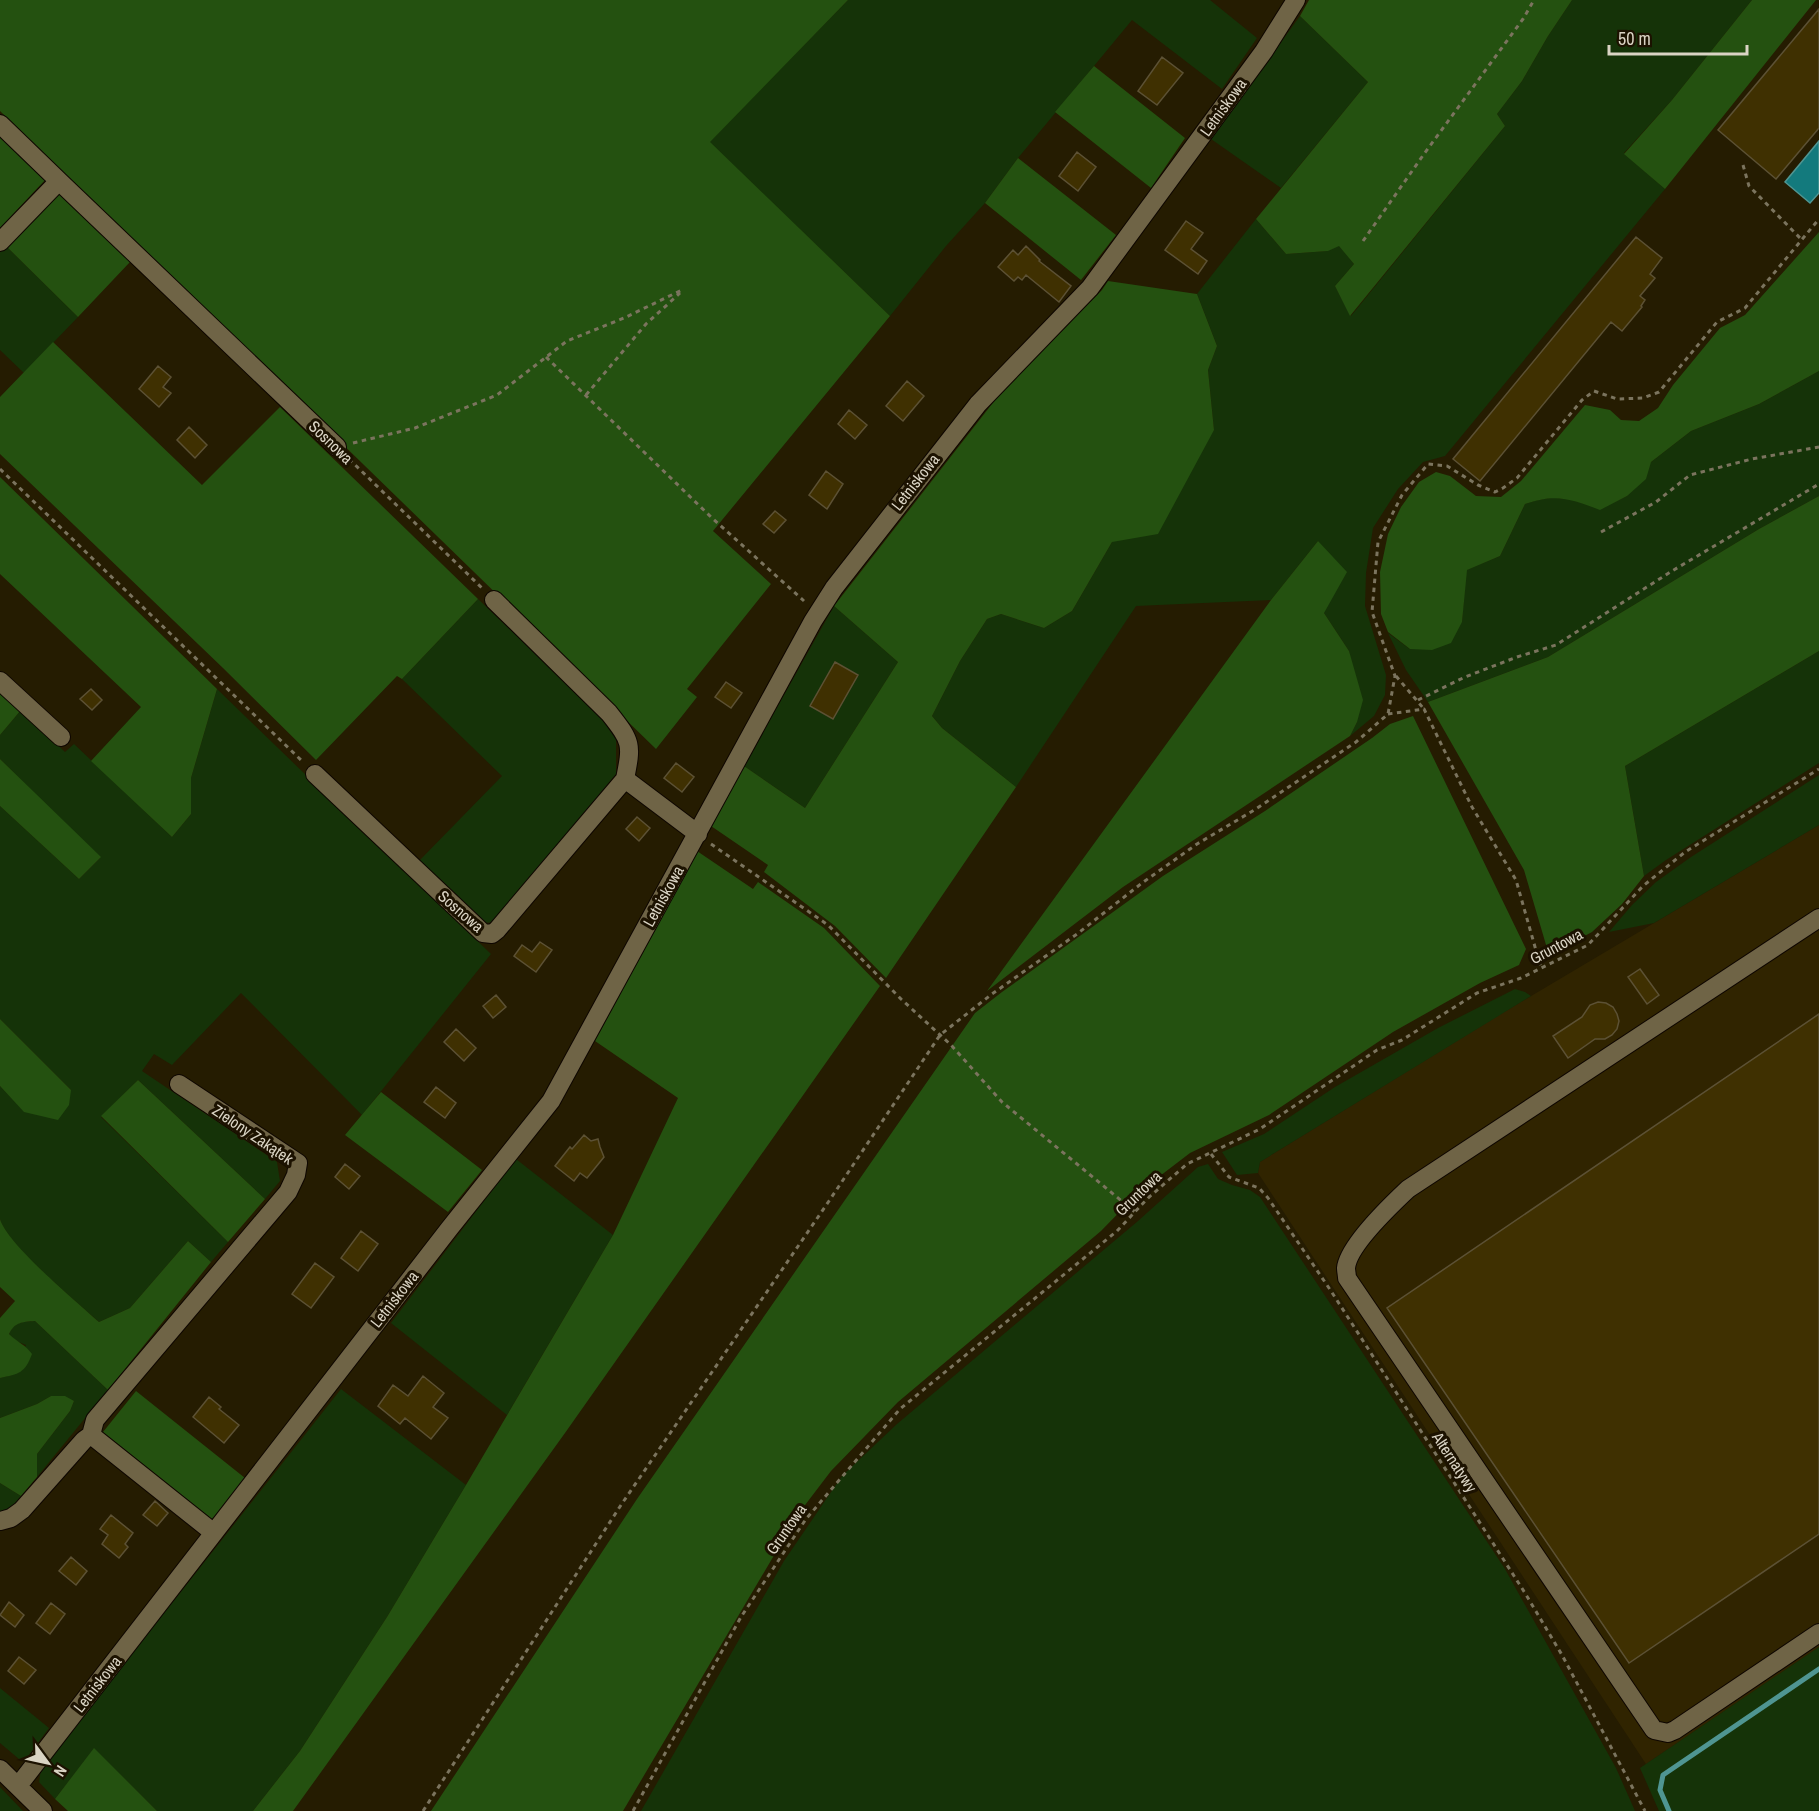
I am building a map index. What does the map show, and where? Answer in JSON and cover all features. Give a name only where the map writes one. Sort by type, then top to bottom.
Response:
[{"type":"street","name":"Letniskowa","points":[[18,1786],[449,1229],[551,1101],[818,612],[841,579],[978,404],[1090,288],[1264,51],[1296,0]]},
{"type":"street","name":"Sosnowa","points":[[0,124],[337,447]]},
{"type":"street","points":[[0,242],[59,182]]},
{"type":"street","points":[[494,600],[609,713],[625,734],[630,752],[625,780],[698,834]]},
{"type":"street","points":[[0,681],[61,737]]},
{"type":"street","name":"Sosnowa","points":[[315,774],[483,933],[488,934],[497,930],[625,780]]},
{"type":"street","points":[[1819,918],[1408,1189],[1360,1240],[1346,1267],[1347,1278],[1654,1730],[1668,1732],[1675,1730],[1819,1633]]},
{"type":"street","name":"Zielony Zakątek","points":[[91,1435],[95,1420],[288,1192],[296,1175],[298,1163],[179,1084]]},
{"type":"street","points":[[0,1521],[22,1510],[91,1435],[214,1533]]},
{"type":"street","points":[[0,1769],[44,1811]]},
{"type":"path","points":[[1363,241],[1523,19],[1534,0]]},
{"type":"path","points":[[1743,165],[1749,186],[1802,240]]},
{"type":"path","points":[[1541,968],[1516,880],[1472,807],[1424,709],[1395,676],[1372,612],[1378,542],[1402,495],[1428,464],[1447,466],[1478,485],[1495,492],[1517,477],[1582,400],[1594,391],[1617,399],[1643,398],[1659,392],[1717,322],[1745,308],[1818,221]]},
{"type":"path","points":[[337,447],[415,428],[497,396],[567,341],[624,318],[684,289],[646,324],[586,394]]},
{"type":"path","points":[[546,357],[711,517],[818,612]]},
{"type":"path","name":"Sosnowa","points":[[337,447],[494,600]]},
{"type":"path","points":[[1601,532],[1656,501],[1690,475],[1752,459],[1819,447]]},
{"type":"path","points":[[0,469],[315,774]]},
{"type":"path","points":[[1418,700],[1465,677],[1556,645],[1672,571],[1819,484]]},
{"type":"path","points":[[1388,714],[1395,676]]},
{"type":"path","points":[[423,1811],[621,1505],[940,1035],[1151,876],[1356,742],[1388,714],[1424,709]]},
{"type":"path","name":"Gruntowa","points":[[633,1811],[741,1617],[806,1519],[900,1409],[1117,1231],[1148,1198],[1187,1164],[1260,1129],[1377,1050],[1402,1040],[1477,993],[1521,978],[1588,945],[1642,886],[1685,852],[1819,770]]},
{"type":"path","points":[[698,834],[828,925],[901,999],[951,1045],[1002,1102],[1135,1212]]},
{"type":"path","name":"Alternatywy","points":[[1211,1154],[1229,1177],[1259,1188],[1268,1198],[1331,1292],[1530,1602],[1562,1655],[1645,1811]]},
{"type":"shaded area","points":[[1819,825],[1819,1647],[1646,1764],[1258,1173],[1260,1162],[1499,1015]]},
{"type":"green space","points":[[0,0],[848,0],[710,142],[890,316],[713,531],[771,584],[687,689],[697,697],[656,749],[0,111]]},
{"type":"green space","points":[[848,0],[1210,0],[1257,38],[1222,89],[1132,20],[1018,158],[985,203],[946,246],[890,316],[709,142]]},
{"type":"green space","points":[[1309,0],[1572,0],[1522,81],[1497,114],[1505,126],[1350,316],[1335,286],[1354,264],[1339,246],[1328,251],[1286,254],[1256,219],[1368,82],[1300,16]]},
{"type":"green space","points":[[1572,0],[1752,0],[1672,100],[1624,153],[1665,189],[1445,456],[1423,462],[1398,489],[1373,528],[1366,573],[1365,606],[1386,675],[1385,695],[1374,716],[1350,736],[1357,722],[1349,651],[1324,613],[1318,541],[1271,600],[1136,606],[1016,787],[942,728],[932,716],[960,661],[987,619],[1001,614],[1044,628],[1072,611],[1112,542],[1214,430],[1208,370],[1217,346],[1197,294],[1256,219],[1286,254],[1327,251],[1339,245],[1354,264],[1335,286],[1351,316],[1505,126],[1497,114],[1522,81]]},
{"type":"green space","points":[[1752,0],[1816,0],[1665,189],[1624,154],[1672,100]]},
{"type":"green space","points":[[1300,16],[1368,82],[1281,188],[1211,139]]},
{"type":"green space","points":[[1094,66],[1185,138],[1151,188],[1055,112]]},
{"type":"green space","points":[[0,136],[46,179],[0,228]]},
{"type":"green space","points":[[1018,158],[1116,235],[1081,280],[985,203]]},
{"type":"green space","points":[[59,191],[130,262],[78,317],[6,246]]},
{"type":"green space","points":[[1819,232],[1819,371],[1759,404],[1691,431],[1651,462],[1646,479],[1627,496],[1600,510],[1555,498],[1525,504],[1500,556],[1467,570],[1462,622],[1451,643],[1432,650],[1410,649],[1388,632],[1381,614],[1380,572],[1388,534],[1401,507],[1419,482],[1436,472],[1450,476],[1476,496],[1501,497],[1521,481],[1585,405],[1610,410],[1621,420],[1639,421],[1658,408],[1673,385],[1720,328],[1745,315]]},
{"type":"green space","points":[[6,246],[78,317],[24,373],[0,350],[0,252]]},
{"type":"green space","points":[[1108,281],[1197,294],[1217,346],[1208,370],[1214,430],[1158,534],[1112,542],[1072,611],[1044,628],[1001,614],[987,619],[960,661],[932,716],[942,728],[1016,787],[886,978],[835,926],[764,872],[768,865],[711,826],[744,766],[805,808],[898,662],[834,606],[999,395],[1102,290]]},
{"type":"green space","points":[[53,342],[202,485],[280,407],[478,599],[402,679],[397,676],[316,760],[0,454],[0,397]]},
{"type":"green space","points":[[1819,371],[1819,496],[1759,529],[1548,657],[1428,702],[1406,670],[1388,633],[1410,649],[1462,622],[1466,570],[1500,556],[1525,504],[1555,498],[1580,502],[1600,509],[1627,496],[1651,462],[1691,431],[1759,404]]},
{"type":"green space","points":[[0,477],[217,689],[191,778],[191,814],[172,837],[91,761],[141,707],[0,574]]},
{"type":"green space","points":[[1819,496],[1819,651],[1625,766],[1644,876],[1622,904],[1592,932],[1549,955],[1524,870],[1428,702],[1548,657],[1759,529]]},
{"type":"green space","points":[[1318,541],[1347,572],[1324,613],[1349,651],[1363,700],[1357,722],[1350,736],[1123,887],[987,991],[1271,600]]},
{"type":"green space","points":[[478,599],[616,730],[616,774],[495,922],[484,923],[419,861],[502,776],[402,679]]},
{"type":"green space","points":[[834,606],[898,662],[805,808],[744,766]]},
{"type":"green space","points":[[1819,651],[1819,763],[1644,876],[1625,766]]},
{"type":"green space","points":[[217,689],[491,954],[362,1115],[241,993],[172,1065],[154,1054],[142,1071],[277,1162],[280,1181],[265,1199],[138,1080],[101,1117],[228,1242],[211,1262],[188,1241],[130,1308],[99,1322],[28,1257],[5,1230],[0,1219],[0,1086],[24,1111],[71,1090],[0,1019],[0,806],[79,879],[100,858],[0,759],[0,735],[21,710],[65,752],[74,744],[172,837],[191,814],[191,778]]},
{"type":"green space","points":[[0,690],[21,710],[0,735]]},
{"type":"green space","points":[[1413,716],[1526,949],[1519,965],[1480,983],[1393,1032],[1269,1115],[1190,1153],[1139,1192],[1101,1231],[898,1402],[831,1471],[799,1513],[623,1811],[431,1811],[637,1499],[975,1013],[1163,876],[1265,811],[1390,724]]},
{"type":"green space","points":[[0,759],[101,857],[79,879],[0,806]]},
{"type":"green space","points":[[1819,775],[1819,825],[1654,923],[1609,932],[1656,882]]},
{"type":"green space","points":[[697,851],[753,889],[758,882],[824,928],[880,986],[565,1433],[293,1811],[253,1811],[300,1751],[387,1617],[466,1485],[613,1235],[678,1098],[595,1041]]},
{"type":"green space","points":[[1515,989],[1531,996],[1260,1162],[1258,1173],[1237,1175],[1222,1152],[1264,1134],[1335,1087],[1438,1028]]},
{"type":"green space","points":[[0,1019],[71,1090],[69,1105],[58,1120],[24,1112],[0,1086]]},
{"type":"green space","points":[[138,1080],[265,1199],[228,1242],[101,1116]]},
{"type":"green space","points":[[381,1092],[482,1170],[448,1212],[345,1135]]},
{"type":"green space","points":[[516,1159],[613,1235],[507,1415],[391,1323]]},
{"type":"green space","points":[[1208,1164],[1218,1179],[1250,1190],[1260,1197],[1505,1569],[1616,1768],[1635,1811],[641,1811],[784,1561],[842,1476],[897,1424],[1138,1221],[1198,1167]]},
{"type":"green space","points":[[0,1219],[15,1243],[99,1322],[130,1308],[188,1241],[211,1262],[108,1390],[35,1321],[19,1323],[9,1334],[32,1354],[27,1365],[17,1374],[0,1378],[0,1318],[15,1301],[0,1287]]},
{"type":"green space","points":[[35,1321],[108,1390],[37,1477],[37,1454],[70,1411],[74,1401],[51,1396],[37,1404],[0,1418],[0,1378],[12,1375],[26,1345],[16,1341],[9,1334],[16,1324]]},
{"type":"green space","points":[[341,1389],[466,1485],[387,1617],[300,1751],[253,1811],[157,1811],[94,1749],[55,1799],[39,1782],[41,1769]]},
{"type":"green space","points":[[136,1391],[245,1478],[212,1519],[103,1432]]},
{"type":"green space","points":[[51,1396],[65,1396],[74,1401],[70,1411],[37,1454],[37,1477],[21,1496],[0,1483],[0,1418],[37,1404]]},
{"type":"green space","points":[[0,1483],[21,1496],[9,1511],[0,1513]]},
{"type":"green space","points":[[1819,1647],[1819,1811],[1659,1811],[1640,1768]]},
{"type":"green space","points":[[0,1688],[49,1728],[26,1759],[19,1759],[0,1743]]},
{"type":"green space","points":[[94,1748],[157,1811],[68,1811],[55,1799]]},
{"type":"green space","points":[[0,1787],[23,1811],[0,1811]]},
{"type":"water","points":[[1819,141],[1819,193],[1810,203],[1785,182]]},
{"type":"building","points":[[1819,9],[1819,128],[1776,179],[1718,130]]},
{"type":"building","points":[[1162,57],[1183,73],[1157,105],[1138,91]]},
{"type":"building","points":[[1077,152],[1096,167],[1078,191],[1059,176]]},
{"type":"building","points":[[1186,221],[1203,233],[1191,249],[1207,261],[1198,274],[1165,250]]},
{"type":"building","points":[[1636,237],[1662,258],[1650,274],[1655,278],[1640,296],[1645,300],[1642,307],[1622,331],[1611,322],[1480,481],[1453,459]]},
{"type":"building","points":[[1026,246],[1039,261],[1071,286],[1059,302],[1026,275],[1022,280],[1018,277],[1014,281],[998,267],[1013,250],[1018,255]]},
{"type":"building","points":[[158,366],[171,377],[163,387],[171,393],[159,407],[139,389]]},
{"type":"building","points":[[907,381],[924,396],[903,421],[886,406]]},
{"type":"building","points":[[849,410],[867,425],[855,439],[838,424]]},
{"type":"building","points":[[189,427],[207,445],[195,458],[177,440]]},
{"type":"building","points":[[826,471],[843,484],[827,509],[809,495]]},
{"type":"building","points":[[775,511],[786,520],[774,533],[763,524]]},
{"type":"building","points":[[835,662],[858,675],[833,719],[810,706]]},
{"type":"building","points":[[726,682],[742,693],[731,708],[715,697]]},
{"type":"building","points":[[91,689],[102,700],[92,710],[80,699]]},
{"type":"building","points":[[676,763],[694,777],[682,792],[664,778]]},
{"type":"building","points":[[637,817],[650,828],[639,841],[626,829]]},
{"type":"building","points":[[540,942],[552,950],[536,972],[514,956],[522,945],[532,952]]},
{"type":"building","points":[[1640,969],[1659,995],[1647,1004],[1628,977]]},
{"type":"building","points":[[496,995],[506,1007],[493,1018],[483,1006]]},
{"type":"building","points":[[1598,1002],[1613,1007],[1619,1021],[1617,1029],[1612,1035],[1605,1039],[1595,1039],[1568,1058],[1553,1036],[1582,1017],[1590,1005]]},
{"type":"building","points":[[1819,1014],[1819,1534],[1629,1663],[1387,1308]]},
{"type":"building","points":[[456,1029],[476,1048],[464,1061],[444,1042]]},
{"type":"building","points":[[436,1087],[456,1103],[445,1118],[424,1102]]},
{"type":"building","points":[[584,1135],[591,1141],[598,1139],[604,1157],[587,1178],[580,1173],[574,1181],[555,1166],[570,1147],[572,1149]]},
{"type":"building","points":[[345,1164],[360,1176],[349,1189],[335,1177]]},
{"type":"building","points":[[361,1231],[378,1244],[358,1271],[341,1258]]},
{"type":"building","points":[[315,1263],[334,1277],[311,1308],[292,1294]]},
{"type":"building","points":[[423,1376],[444,1393],[433,1407],[448,1418],[431,1439],[405,1418],[400,1424],[378,1406],[393,1385],[408,1396]]},
{"type":"building","points":[[209,1397],[221,1407],[219,1409],[239,1425],[224,1443],[193,1417]]},
{"type":"building","points":[[155,1501],[168,1513],[157,1526],[143,1515]]},
{"type":"building","points":[[111,1515],[133,1533],[125,1544],[128,1547],[119,1558],[102,1544],[108,1535],[100,1529]]},
{"type":"building","points":[[71,1557],[87,1571],[76,1585],[59,1571]]},
{"type":"building","points":[[9,1602],[24,1615],[15,1627],[0,1615]]},
{"type":"building","points":[[51,1603],[65,1614],[50,1634],[36,1623]]},
{"type":"building","points":[[19,1657],[36,1670],[24,1684],[8,1671]]},
{"type":"waterway","points":[[1669,1811],[1660,1790],[1663,1775],[1819,1669]]}]
